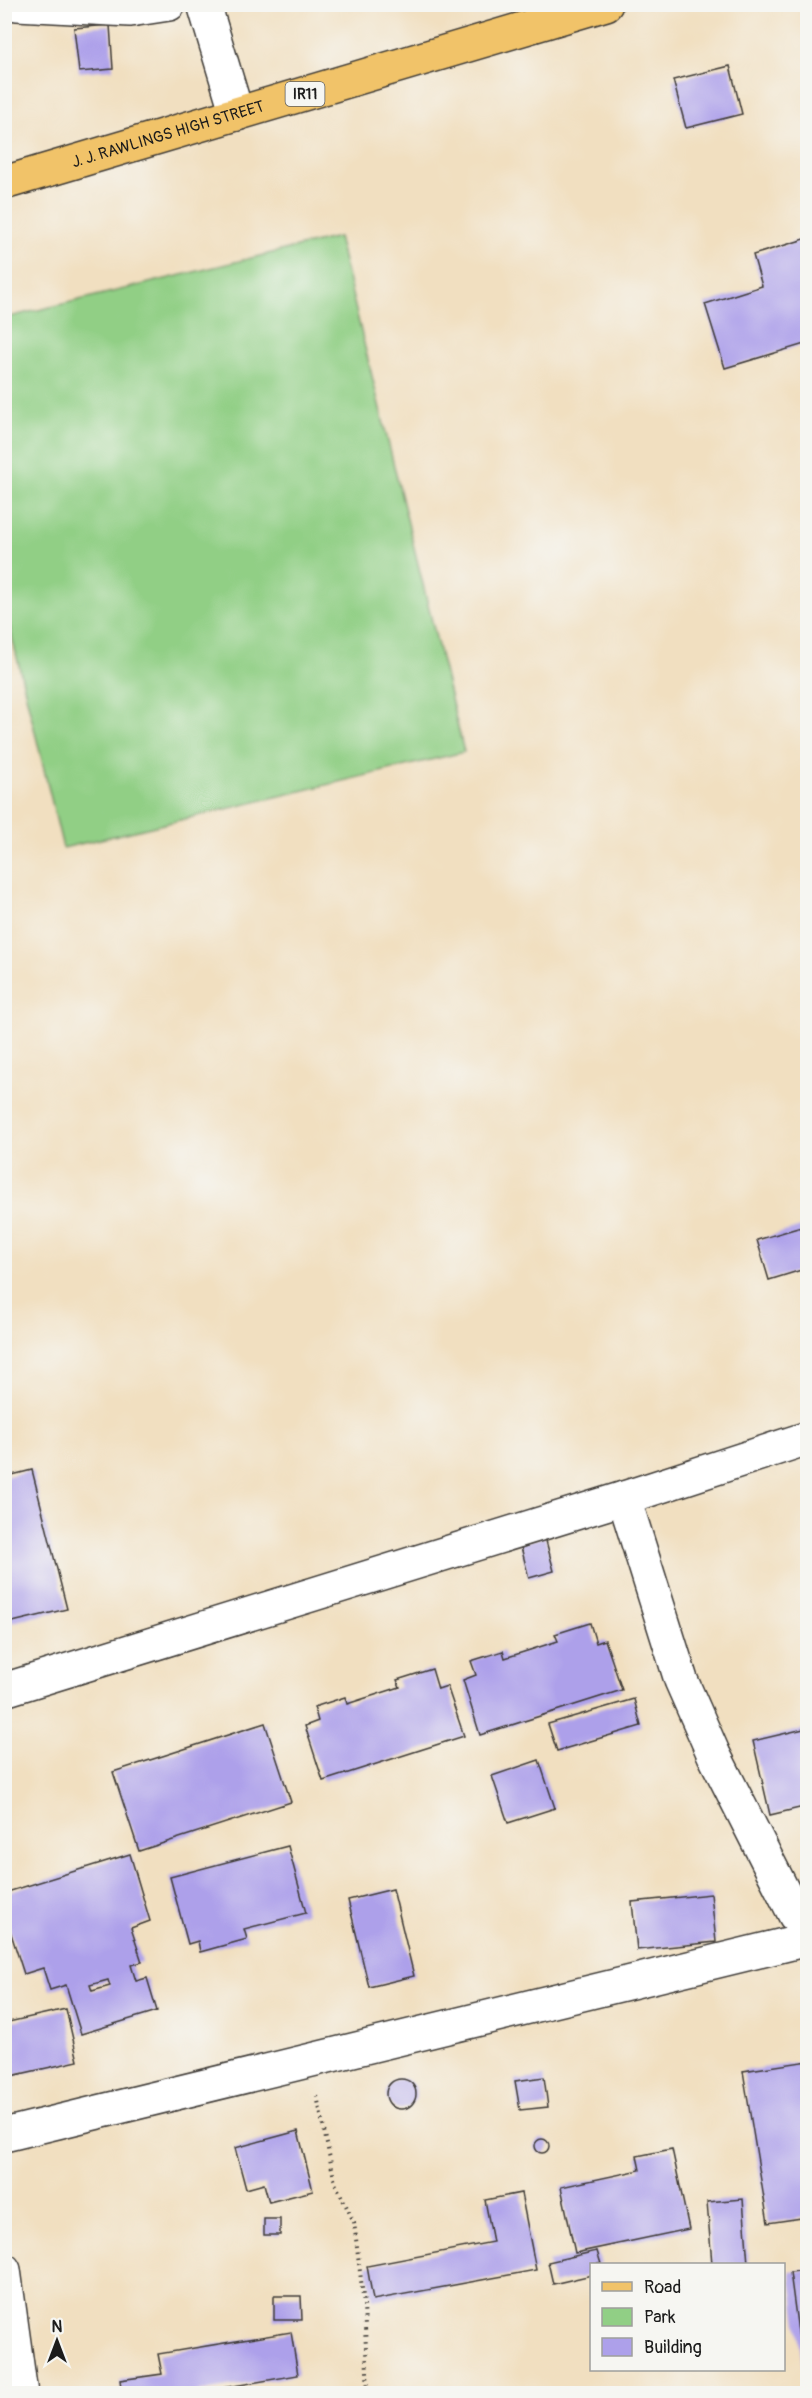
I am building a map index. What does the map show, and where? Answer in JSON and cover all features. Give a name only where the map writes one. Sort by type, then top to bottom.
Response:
[{"type":"main road","name":"J. J. RAWLINGS HIGH STREET","points":[[4,183],[605,5]]},
{"type":"street","points":[[17,4],[130,10],[169,4]]},
{"type":"street","points":[[204,4],[237,114]]},
{"type":"street","points":[[4,1690],[624,1498],[807,1438]]},
{"type":"street","points":[[624,1498],[681,1680],[730,1787],[795,1916],[807,1928]]},
{"type":"street","points":[[4,2135],[807,1939]]},
{"type":"street","points":[[4,2270],[21,2394]]},
{"type":"path","points":[[310,2060],[335,2183],[354,2222],[364,2305],[369,2394]]},
{"type":"green space","points":[[338,237],[464,752],[63,848],[5,608],[5,318]]},
{"type":"building","points":[[110,25],[113,69],[79,72],[74,28]]},
{"type":"building","points":[[730,66],[742,114],[686,128],[673,80]]},
{"type":"building","points":[[808,238],[808,343],[725,368],[705,304],[762,286],[753,255]]},
{"type":"building","points":[[808,1225],[808,1268],[769,1280],[757,1240]]},
{"type":"building","points":[[32,1470],[67,1609],[4,1624],[4,1477]]},
{"type":"building","points":[[545,1537],[554,1571],[529,1578],[520,1543]]},
{"type":"building","points":[[590,1623],[596,1643],[605,1640],[622,1690],[480,1735],[463,1680],[476,1675],[471,1661],[503,1651],[505,1658],[558,1641],[555,1634]]},
{"type":"building","points":[[432,1669],[438,1689],[447,1686],[464,1736],[323,1781],[305,1726],[318,1721],[314,1707],[345,1697],[347,1704],[400,1687],[397,1680]]},
{"type":"building","points":[[634,1699],[641,1726],[557,1751],[548,1724]]},
{"type":"building","points":[[265,1723],[291,1802],[139,1851],[113,1772]]},
{"type":"building","points":[[808,1728],[808,1806],[770,1815],[753,1741]]},
{"type":"building","points":[[539,1760],[555,1808],[508,1823],[492,1776]]},
{"type":"building","points":[[288,1846],[306,1913],[244,1929],[247,1939],[200,1952],[198,1941],[188,1944],[170,1877]]},
{"type":"building","points":[[130,1854],[150,1921],[131,1928],[142,1962],[131,1965],[136,1981],[147,1978],[157,2011],[81,2034],[66,1985],[50,1990],[43,1968],[24,1974],[4,1912],[4,1893]],"holes":[[[108,1980],[110,1986],[92,1991],[90,1985]]]},
{"type":"building","points":[[393,1889],[414,1976],[369,1987],[348,1900]]},
{"type":"building","points":[[711,1894],[716,1942],[637,1950],[632,1902]]},
{"type":"building","points":[[66,2009],[78,2061],[11,2076],[4,2046],[4,2023]]},
{"type":"building","points":[[808,2061],[808,2217],[768,2223],[743,2071]]},
{"type":"building","points":[[544,2077],[548,2107],[520,2110],[515,2081]]},
{"type":"building","points":[[401,2079],[412,2083],[416,2094],[412,2105],[401,2109],[390,2105],[386,2094],[390,2083]]},
{"type":"building","points":[[298,2131],[313,2191],[269,2202],[264,2184],[246,2189],[235,2148]]},
{"type":"building","points":[[539,2139],[545,2139],[549,2146],[545,2153],[539,2153],[535,2149],[535,2143]]},
{"type":"building","points":[[672,2149],[689,2229],[575,2253],[561,2187],[640,2170],[637,2156]]},
{"type":"building","points":[[521,2193],[536,2270],[373,2300],[367,2266],[493,2242],[485,2200]]},
{"type":"building","points":[[743,2199],[748,2263],[712,2263],[707,2202]]},
{"type":"building","points":[[264,2219],[280,2219],[280,2235],[264,2235]]},
{"type":"building","points":[[597,2251],[601,2263],[590,2263],[590,2275],[553,2284],[548,2262]]},
{"type":"building","points":[[808,2270],[808,2391],[806,2392],[790,2272]]},
{"type":"building","points":[[274,2296],[301,2296],[302,2320],[274,2320]]},
{"type":"building","points":[[291,2332],[298,2375],[187,2394],[122,2394],[120,2380],[162,2374],[158,2354]]}]
